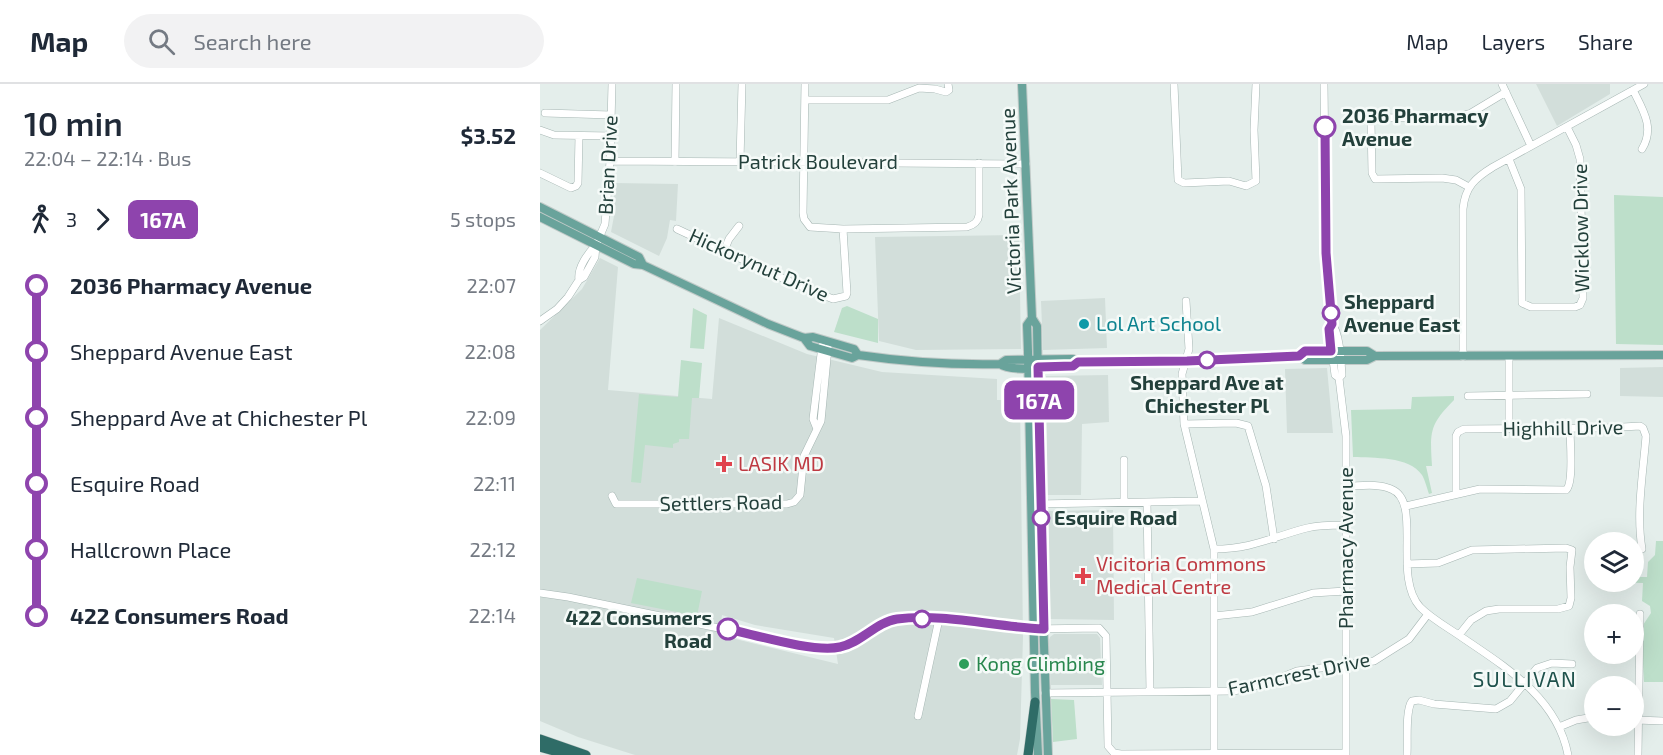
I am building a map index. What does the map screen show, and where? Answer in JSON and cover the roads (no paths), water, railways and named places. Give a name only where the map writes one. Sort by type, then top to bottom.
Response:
[{"type":"highway","points":[[1028,755],[1035,702]]},
{"type":"highway","points":[[540,739],[586,755]]},
{"type":"highway","points":[[540,747],[568,755]]},
{"type":"main road","name":"Victoria Park Avenue","points":[[1023,84],[1032,318],[1037,327],[1038,364],[1033,628],[1038,755]]},
{"type":"main road","points":[[540,207],[634,264],[643,265],[731,307],[804,338],[813,337],[854,349],[858,355]]},
{"type":"main road","points":[[540,217],[598,241]]},
{"type":"main road","name":"Victoria Park Avenue","points":[[1032,318],[1027,325],[1028,364],[1044,629],[1048,755]]},
{"type":"main road","points":[[804,338],[810,346],[852,358],[858,355],[902,362],[947,364],[1000,364],[1006,360],[1028,364],[1073,366],[1078,362],[1187,361],[1299,356],[1305,360],[1336,355],[1367,360],[1375,356],[1663,355]]},
{"type":"street","name":"Brian Drive","points":[[540,321],[557,309],[579,280],[584,277],[595,256],[605,224],[612,84]]},
{"type":"street","points":[[675,162],[676,84]]},
{"type":"street","points":[[740,161],[742,84]]},
{"type":"street","points":[[805,84],[804,219],[810,227],[843,229],[967,227],[973,225],[979,219],[980,214],[979,163]]},
{"type":"street","points":[[805,100],[888,100],[919,88],[946,92],[949,90],[948,84]]},
{"type":"street","points":[[1174,84],[1178,180],[1184,183],[1234,182],[1246,186],[1256,181],[1254,139],[1256,84]]},
{"type":"street","name":"Pharmacy Avenue","points":[[1324,84],[1326,253],[1332,324],[1336,329],[1336,355],[1342,375],[1338,378],[1346,436],[1346,754]]},
{"type":"street","points":[[1502,84],[1531,146]]},
{"type":"street","points":[[1463,357],[1463,208],[1468,187],[1481,174],[1644,84]]},
{"type":"street","points":[[1633,90],[1648,123],[1648,134],[1641,149]]},
{"type":"street","points":[[1468,187],[1456,180],[1442,178],[1376,179],[1372,173],[1371,122],[1378,118],[1457,117],[1506,92]]},
{"type":"street","points":[[545,113],[611,115]]},
{"type":"street","name":"Wicklow Drive","points":[[1509,159],[1521,189],[1522,303],[1531,307],[1581,305],[1584,298],[1580,159],[1567,127]]},
{"type":"street","points":[[540,130],[554,135],[611,136]]},
{"type":"street","points":[[540,173],[571,188],[576,186],[578,183],[579,136]]},
{"type":"street","name":"Patrick Boulevard","points":[[610,160],[1026,164]]},
{"type":"street","points":[[724,251],[729,239],[739,226]]},
{"type":"street","name":"Hickorynut Drive","points":[[677,229],[793,284],[840,299],[847,293],[843,229]]},
{"type":"street","points":[[1186,301],[1189,349],[1182,374],[1184,424],[1214,549],[1214,754]]},
{"type":"street","name":"Settlers Road","points":[[612,496],[616,504],[787,504],[794,502],[800,495],[804,456],[817,429],[813,419],[825,341]]},
{"type":"street","points":[[1509,356],[1509,429]]},
{"type":"street","points":[[1468,396],[1587,394]]},
{"type":"street","points":[[1184,424],[1236,423],[1248,426],[1266,486],[1274,539]]},
{"type":"street","name":"Highhill Drive","points":[[1456,493],[1458,432],[1464,429],[1570,429],[1640,426],[1646,436],[1640,532]]},
{"type":"street","points":[[1406,506],[1480,489],[1566,490],[1570,483],[1570,429]]},
{"type":"street","points":[[1124,460],[1124,502]]},
{"type":"street","points":[[1346,486],[1389,488],[1401,496],[1406,506],[1409,588],[1419,606],[1524,682],[1549,708],[1559,727],[1568,755]]},
{"type":"street","points":[[1036,504],[1202,501]]},
{"type":"street","points":[[1147,502],[1150,692]]},
{"type":"street","points":[[1214,549],[1237,549],[1309,527],[1345,525]]},
{"type":"street","points":[[1407,564],[1433,564],[1472,550],[1566,548],[1572,550],[1569,606],[1558,609],[1486,611],[1471,620],[1459,635]]},
{"type":"street","points":[[1214,616],[1252,612],[1313,593],[1346,591]]},
{"type":"street","points":[[540,593],[820,649],[852,643],[879,626],[896,619],[939,619],[1044,629],[1099,628],[1106,636],[1108,650],[1108,746],[1114,753],[1346,754]]},
{"type":"street","name":"Farmcrest Drive","points":[[1045,693],[1234,691],[1270,682],[1297,671],[1374,661],[1412,636],[1428,614]]},
{"type":"street","points":[[918,716],[939,619]]},
{"type":"street","points":[[1407,755],[1407,714],[1408,706],[1412,701],[1496,710],[1508,703],[1524,682],[1542,665],[1572,664]]},
{"type":"street","points":[[1559,727],[1584,719]]},
{"type":"street","points":[[1644,720],[1663,721]]},
{"type":"street","points":[[1637,736],[1638,755]]},
{"type":"place","name":"2036 Pharmacy Avenue","points":[[1325,127]]},
{"type":"place","name":"Sheppard Avenue East","points":[[1331,313]]},
{"type":"place","name":"Lol Art School","points":[[1084,324]]},
{"type":"place","name":"Sheppard Ave at Chichester Pl","points":[[1207,360]]},
{"type":"place","name":"LASIK MD","points":[[724,464]]},
{"type":"place","name":"Esquire Road","points":[[1041,518]]},
{"type":"place","name":"Vicitoria Commons Medical Centre","points":[[1083,576]]},
{"type":"place","name":"422 Consumers Road","points":[[728,629]]},
{"type":"place","name":"Kong Climbing","points":[[964,664]]},
{"type":"district","name":"SULLIVAN","points":[[1525,680]]}]
